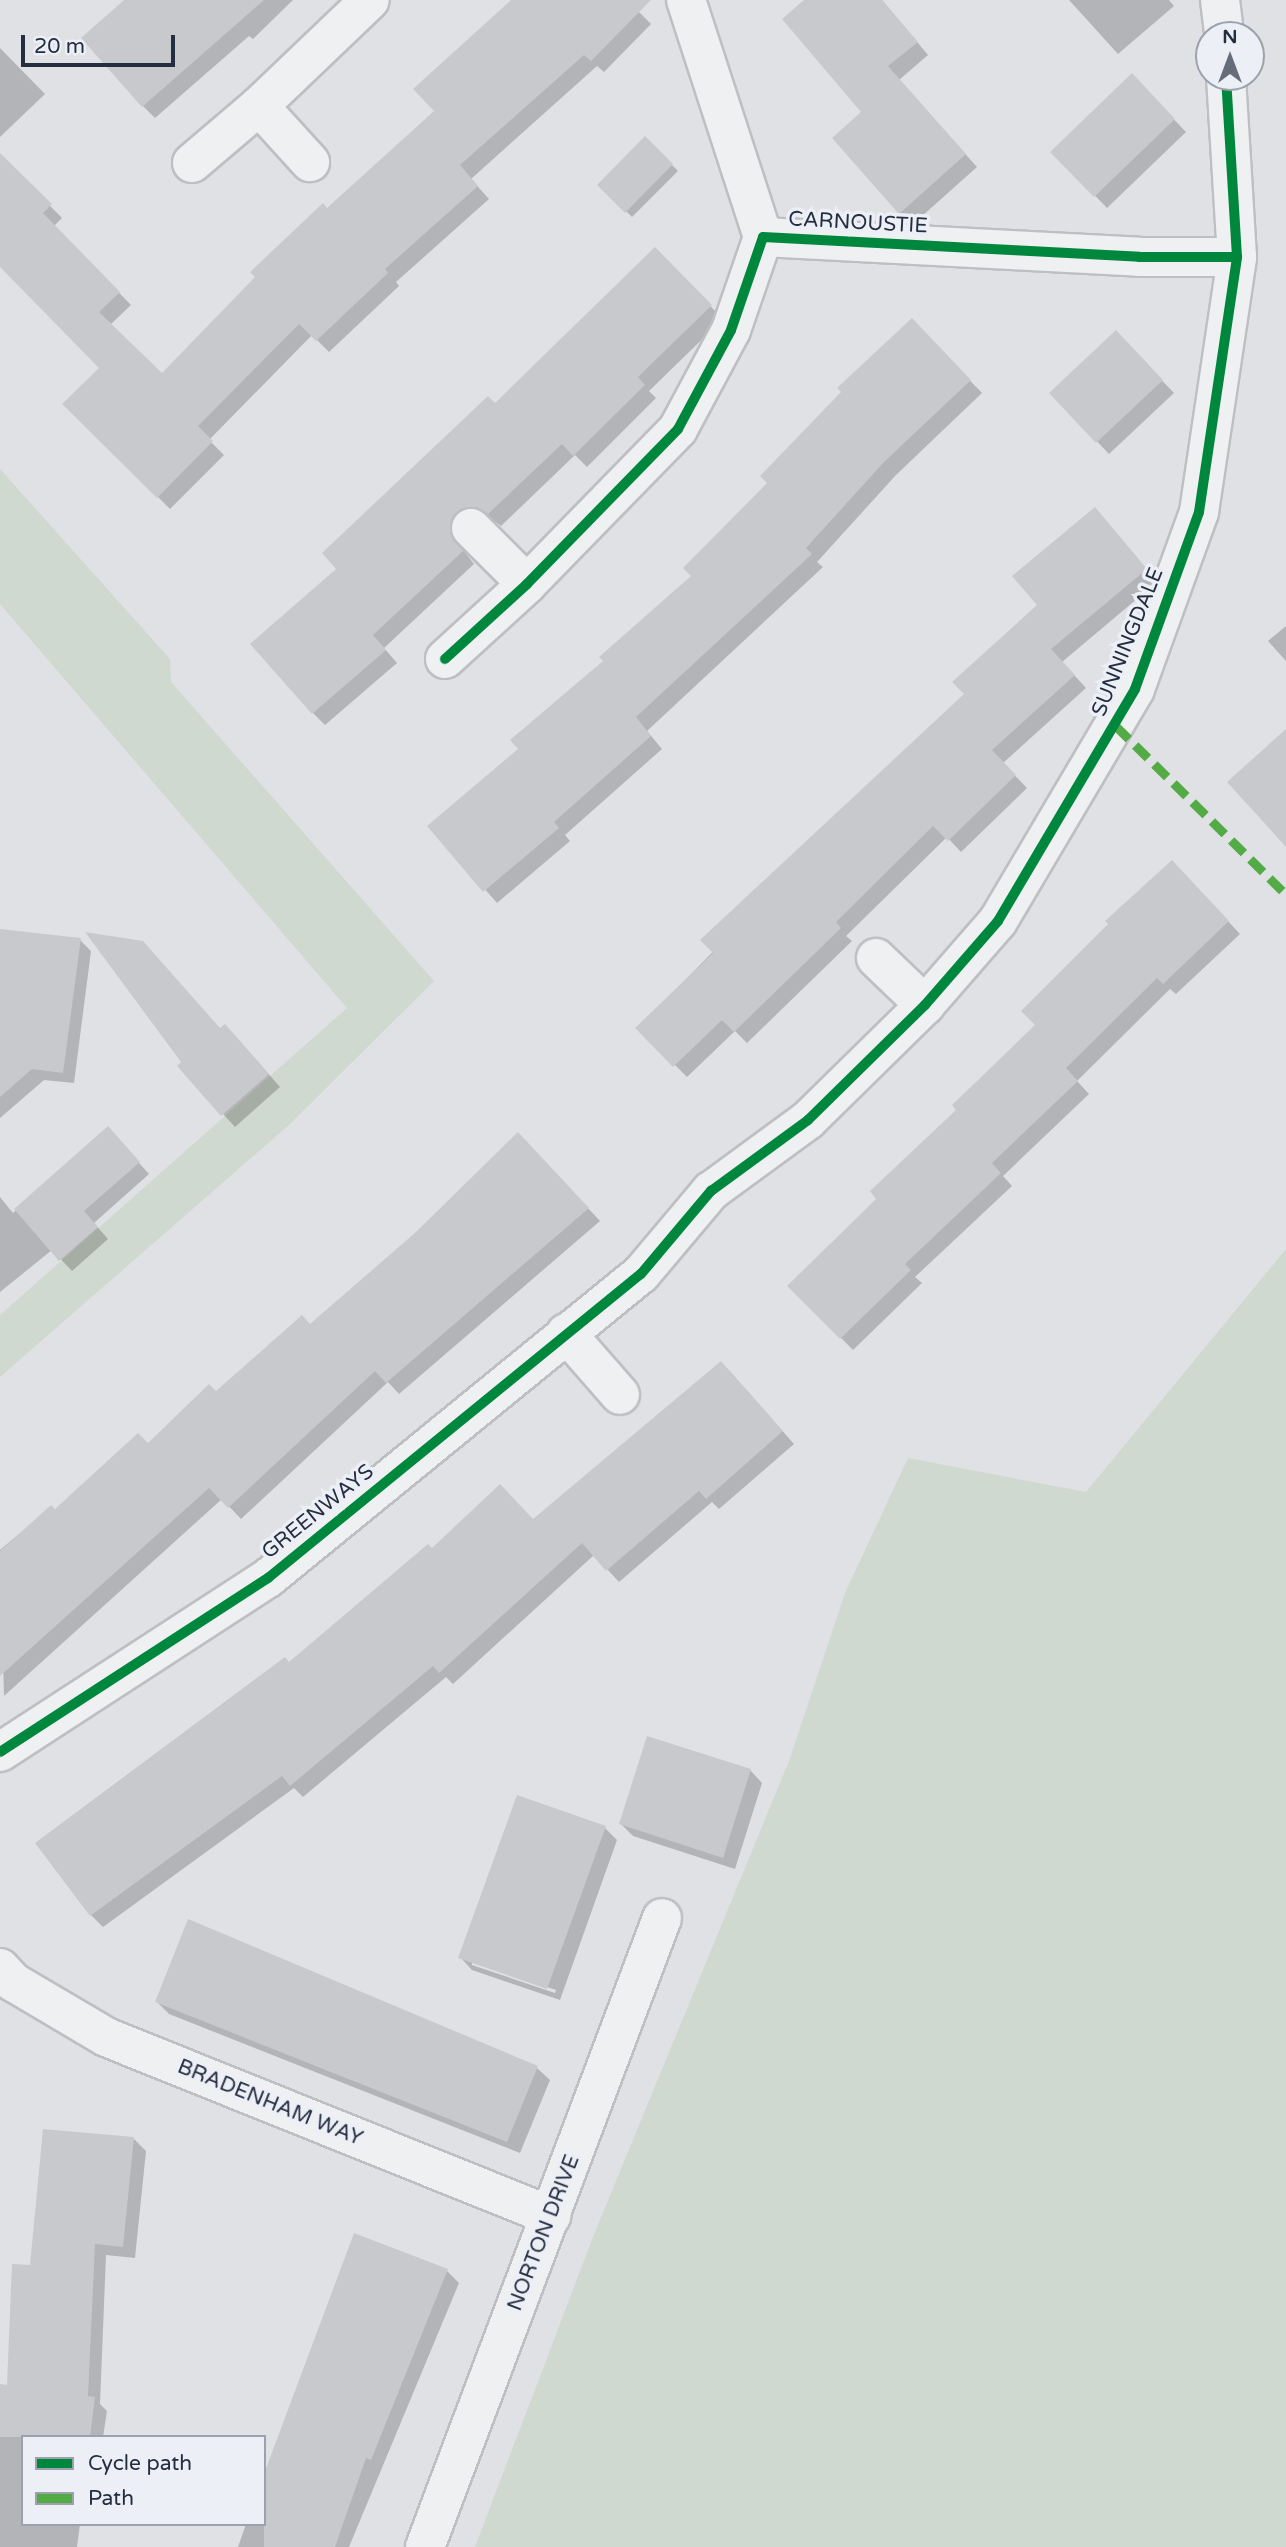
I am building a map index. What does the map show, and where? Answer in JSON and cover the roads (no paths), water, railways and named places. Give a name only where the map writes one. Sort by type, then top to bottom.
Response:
[{"type":"street","points":[[192,163],[259,106],[370,0]]},
{"type":"street","name":"CARNOUSTIE","points":[[445,659],[527,584],[678,429],[731,330],[763,237],[686,0]]},
{"type":"street","points":[[1220,0],[1222,21]]},
{"type":"street","name":"SUNNINGDALE","points":[[641,1273],[711,1191],[808,1121],[925,1005],[998,921],[1135,689],[1199,512],[1237,257],[1227,91]]},
{"type":"street","points":[[259,106],[310,162]]},
{"type":"street","name":"CARNOUSTIE","points":[[763,237],[1139,257],[1237,257]]},
{"type":"street","points":[[471,528],[527,584]]},
{"type":"street","points":[[876,958],[925,1005]]},
{"type":"street","name":"GREENWAYS","points":[[0,1752],[268,1578],[641,1273]]},
{"type":"street","points":[[565,1334],[620,1395]]},
{"type":"street","name":"NORTON DRIVE","points":[[425,2547],[662,1918]]},
{"type":"street","name":"BRADENHAM WAY","points":[[4,1981],[106,2036],[551,2216]]}]
